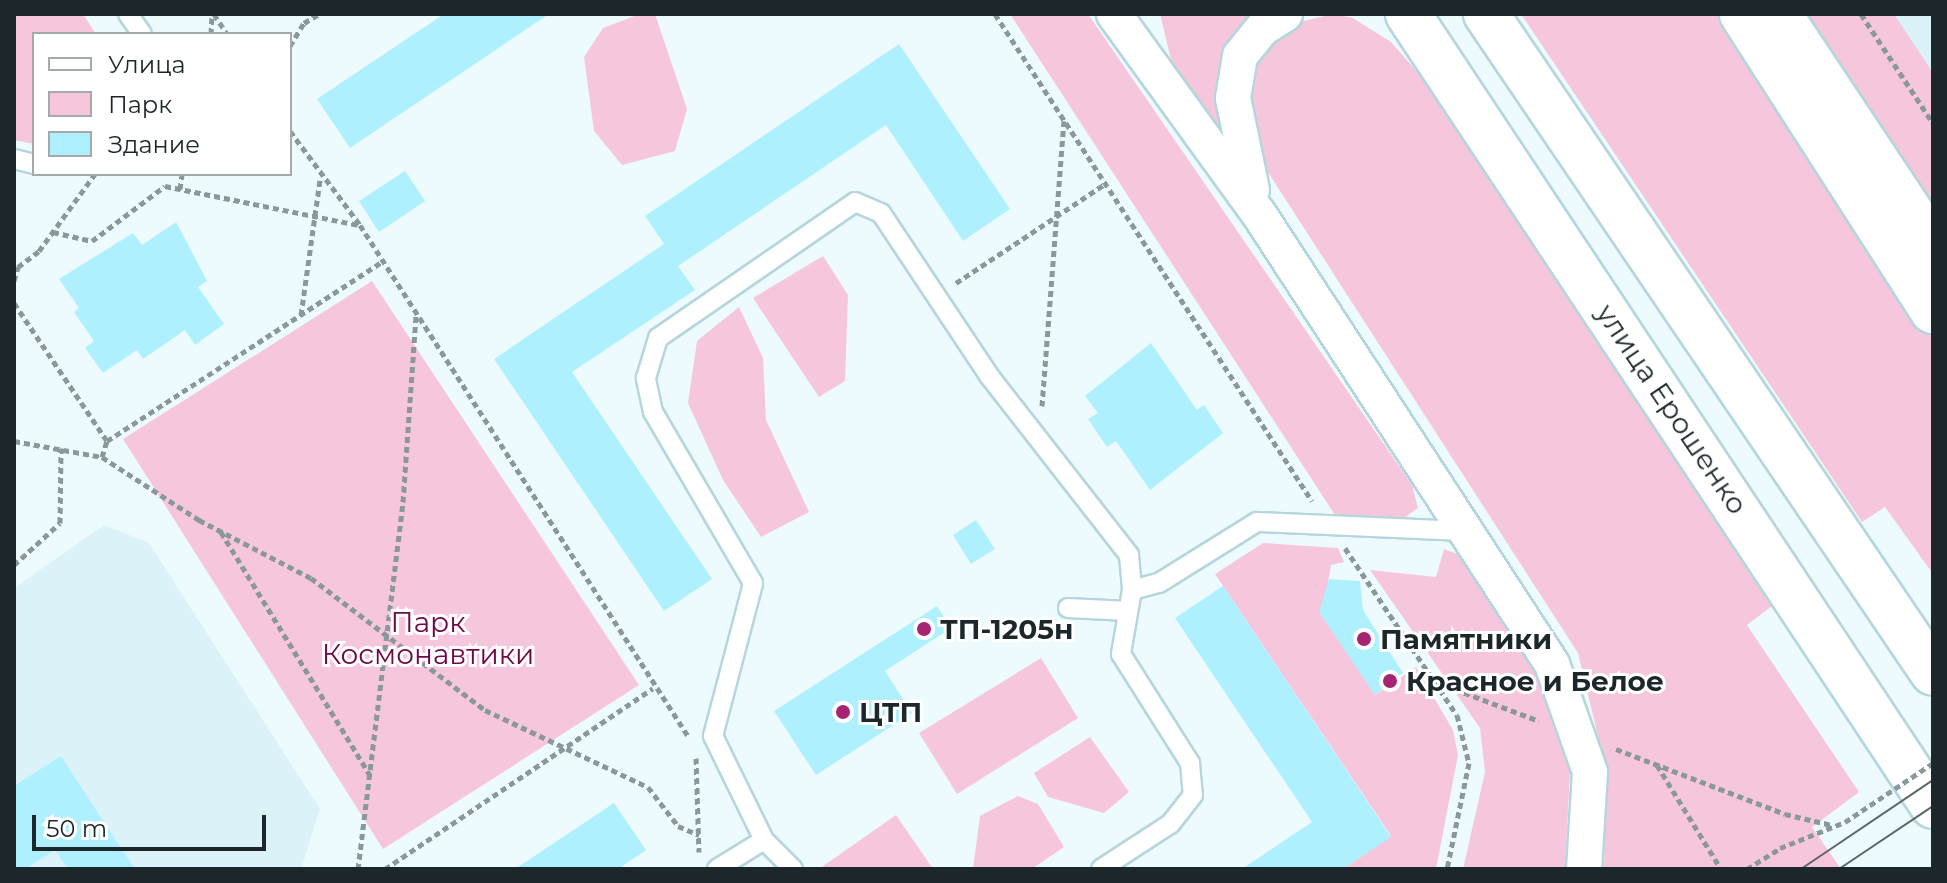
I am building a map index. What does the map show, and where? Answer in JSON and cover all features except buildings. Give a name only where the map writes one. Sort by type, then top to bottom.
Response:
[{"type":"main road","points":[[1486,14],[1933,673]]},
{"type":"main road","points":[[1742,14],[1933,311]]},
{"type":"main road","points":[[1779,14],[1933,246]]},
{"type":"main road","name":"улица Ерошенко","points":[[1418,28],[1933,806]]},
{"type":"street","points":[[1114,14],[1137,29],[1470,531],[1552,664],[1590,772],[1584,869]]},
{"type":"street","points":[[1259,214],[1233,98],[1240,56],[1263,28],[1285,14]]},
{"type":"street","points":[[1387,14],[1418,28]]},
{"type":"lane","points":[[128,14],[141,32]]},
{"type":"lane","points":[[793,869],[764,840],[713,736],[753,583],[653,412],[646,378],[658,338],[855,202],[881,213],[990,377],[1129,555],[1132,590],[1121,654],[1190,763],[1193,795],[1170,824],[1101,869]]},
{"type":"lane","points":[[1132,590],[1159,583],[1257,522],[1470,531]]},
{"type":"lane","points":[[1068,608],[1128,611]]},
{"type":"lane","points":[[717,869],[764,840]]},
{"type":"path","points":[[213,14],[226,32]]},
{"type":"path","points":[[292,43],[304,23],[319,14]]},
{"type":"path","points":[[995,14],[1316,507],[1299,506]]},
{"type":"path","points":[[1861,14],[1933,123]]},
{"type":"path","points":[[1033,400],[1042,412],[1064,120]]},
{"type":"path","points":[[292,134],[321,178],[360,225],[653,688],[696,746],[699,858]]},
{"type":"path","points":[[14,281],[16,268],[53,232],[94,176]]},
{"type":"path","points":[[180,189],[182,176]]},
{"type":"path","points":[[301,316],[321,178]]},
{"type":"path","points":[[964,297],[955,284],[1105,184]]},
{"type":"path","points":[[53,232],[92,241],[165,186],[315,219],[360,225]]},
{"type":"path","points":[[102,457],[107,441],[382,262]]},
{"type":"path","points":[[14,303],[107,441]]},
{"type":"path","points":[[358,869],[387,635],[416,313]]},
{"type":"path","points":[[14,441],[102,457],[221,531],[311,578],[485,710],[559,750],[648,787],[678,826],[699,835]]},
{"type":"path","points":[[14,565],[60,523],[61,448]]},
{"type":"path","points":[[1330,525],[1457,715],[1469,763],[1447,869]]},
{"type":"path","points":[[221,531],[370,775]]},
{"type":"path","points":[[1435,682],[1657,765],[1832,825]]},
{"type":"path","points":[[385,869],[653,688]]},
{"type":"path","points":[[1747,869],[1832,825],[1845,822],[1933,763]]},
{"type":"path","points":[[1657,765],[1721,869]]},
{"type":"shaded area","points":[[1877,14],[1933,14],[1933,98]]},
{"type":"shaded area","points":[[104,525],[149,543],[320,809],[301,869],[14,869],[14,588]]},
{"type":"green space","points":[[14,14],[83,14],[95,32],[32,32],[32,144],[14,140]]},
{"type":"green space","points":[[640,14],[655,14],[687,109],[675,151],[622,165],[594,131],[584,57],[603,28]]},
{"type":"green space","points":[[1010,14],[1088,14],[1412,485],[1418,508],[1404,518],[1335,515]]},
{"type":"green space","points":[[1160,14],[1259,14],[1234,36],[1221,64],[1220,129],[1173,68]]},
{"type":"green space","points":[[1333,14],[1353,18],[1391,42],[1420,75],[1776,603],[1747,625],[1859,792],[1812,827],[1841,869],[1604,869],[1606,769],[1578,653],[1264,166],[1245,94],[1250,65],[1287,25]]},
{"type":"green space","points":[[1521,14],[1724,14],[1933,330],[1933,574],[1885,507],[1862,522]]},
{"type":"green space","points":[[1800,14],[1894,14],[1933,73],[1933,215]]},
{"type":"green space","points":[[823,256],[848,295],[845,381],[819,397],[753,298]]},
{"type":"green space","name":"Парк Космонавтики","points":[[372,281],[639,685],[383,849],[123,439]]},
{"type":"green space","points":[[739,307],[763,358],[766,420],[809,512],[761,537],[723,480],[688,403],[697,341]]},
{"type":"green space","points":[[1263,543],[1338,548],[1344,562],[1331,565],[1324,606],[1375,695],[1416,667],[1453,730],[1458,755],[1436,869],[1343,869],[1391,836],[1215,574]]},
{"type":"green space","points":[[1444,549],[1463,556],[1534,664],[1570,772],[1565,869],[1463,869],[1485,772],[1480,728],[1370,570],[1436,577]]},
{"type":"green space","points":[[1041,658],[1078,718],[957,794],[919,733]]},
{"type":"green space","points":[[1090,737],[1129,792],[1104,813],[1048,797],[1034,773]]},
{"type":"green space","points":[[1018,796],[1038,804],[1064,847],[1032,869],[973,869],[980,816]]},
{"type":"green space","points":[[896,815],[933,869],[819,869]]},
{"type":"tram line","points":[[1801,869],[1933,780]]},
{"type":"tram line","points":[[1839,869],[1933,806]]},
{"type":"place","name":"ТП-1205н","points":[[924,629]]},
{"type":"place","name":"Памятники","points":[[1364,639]]},
{"type":"place","name":"Красное и Белое","points":[[1390,681]]},
{"type":"place","name":"ЦТП","points":[[843,712]]}]
